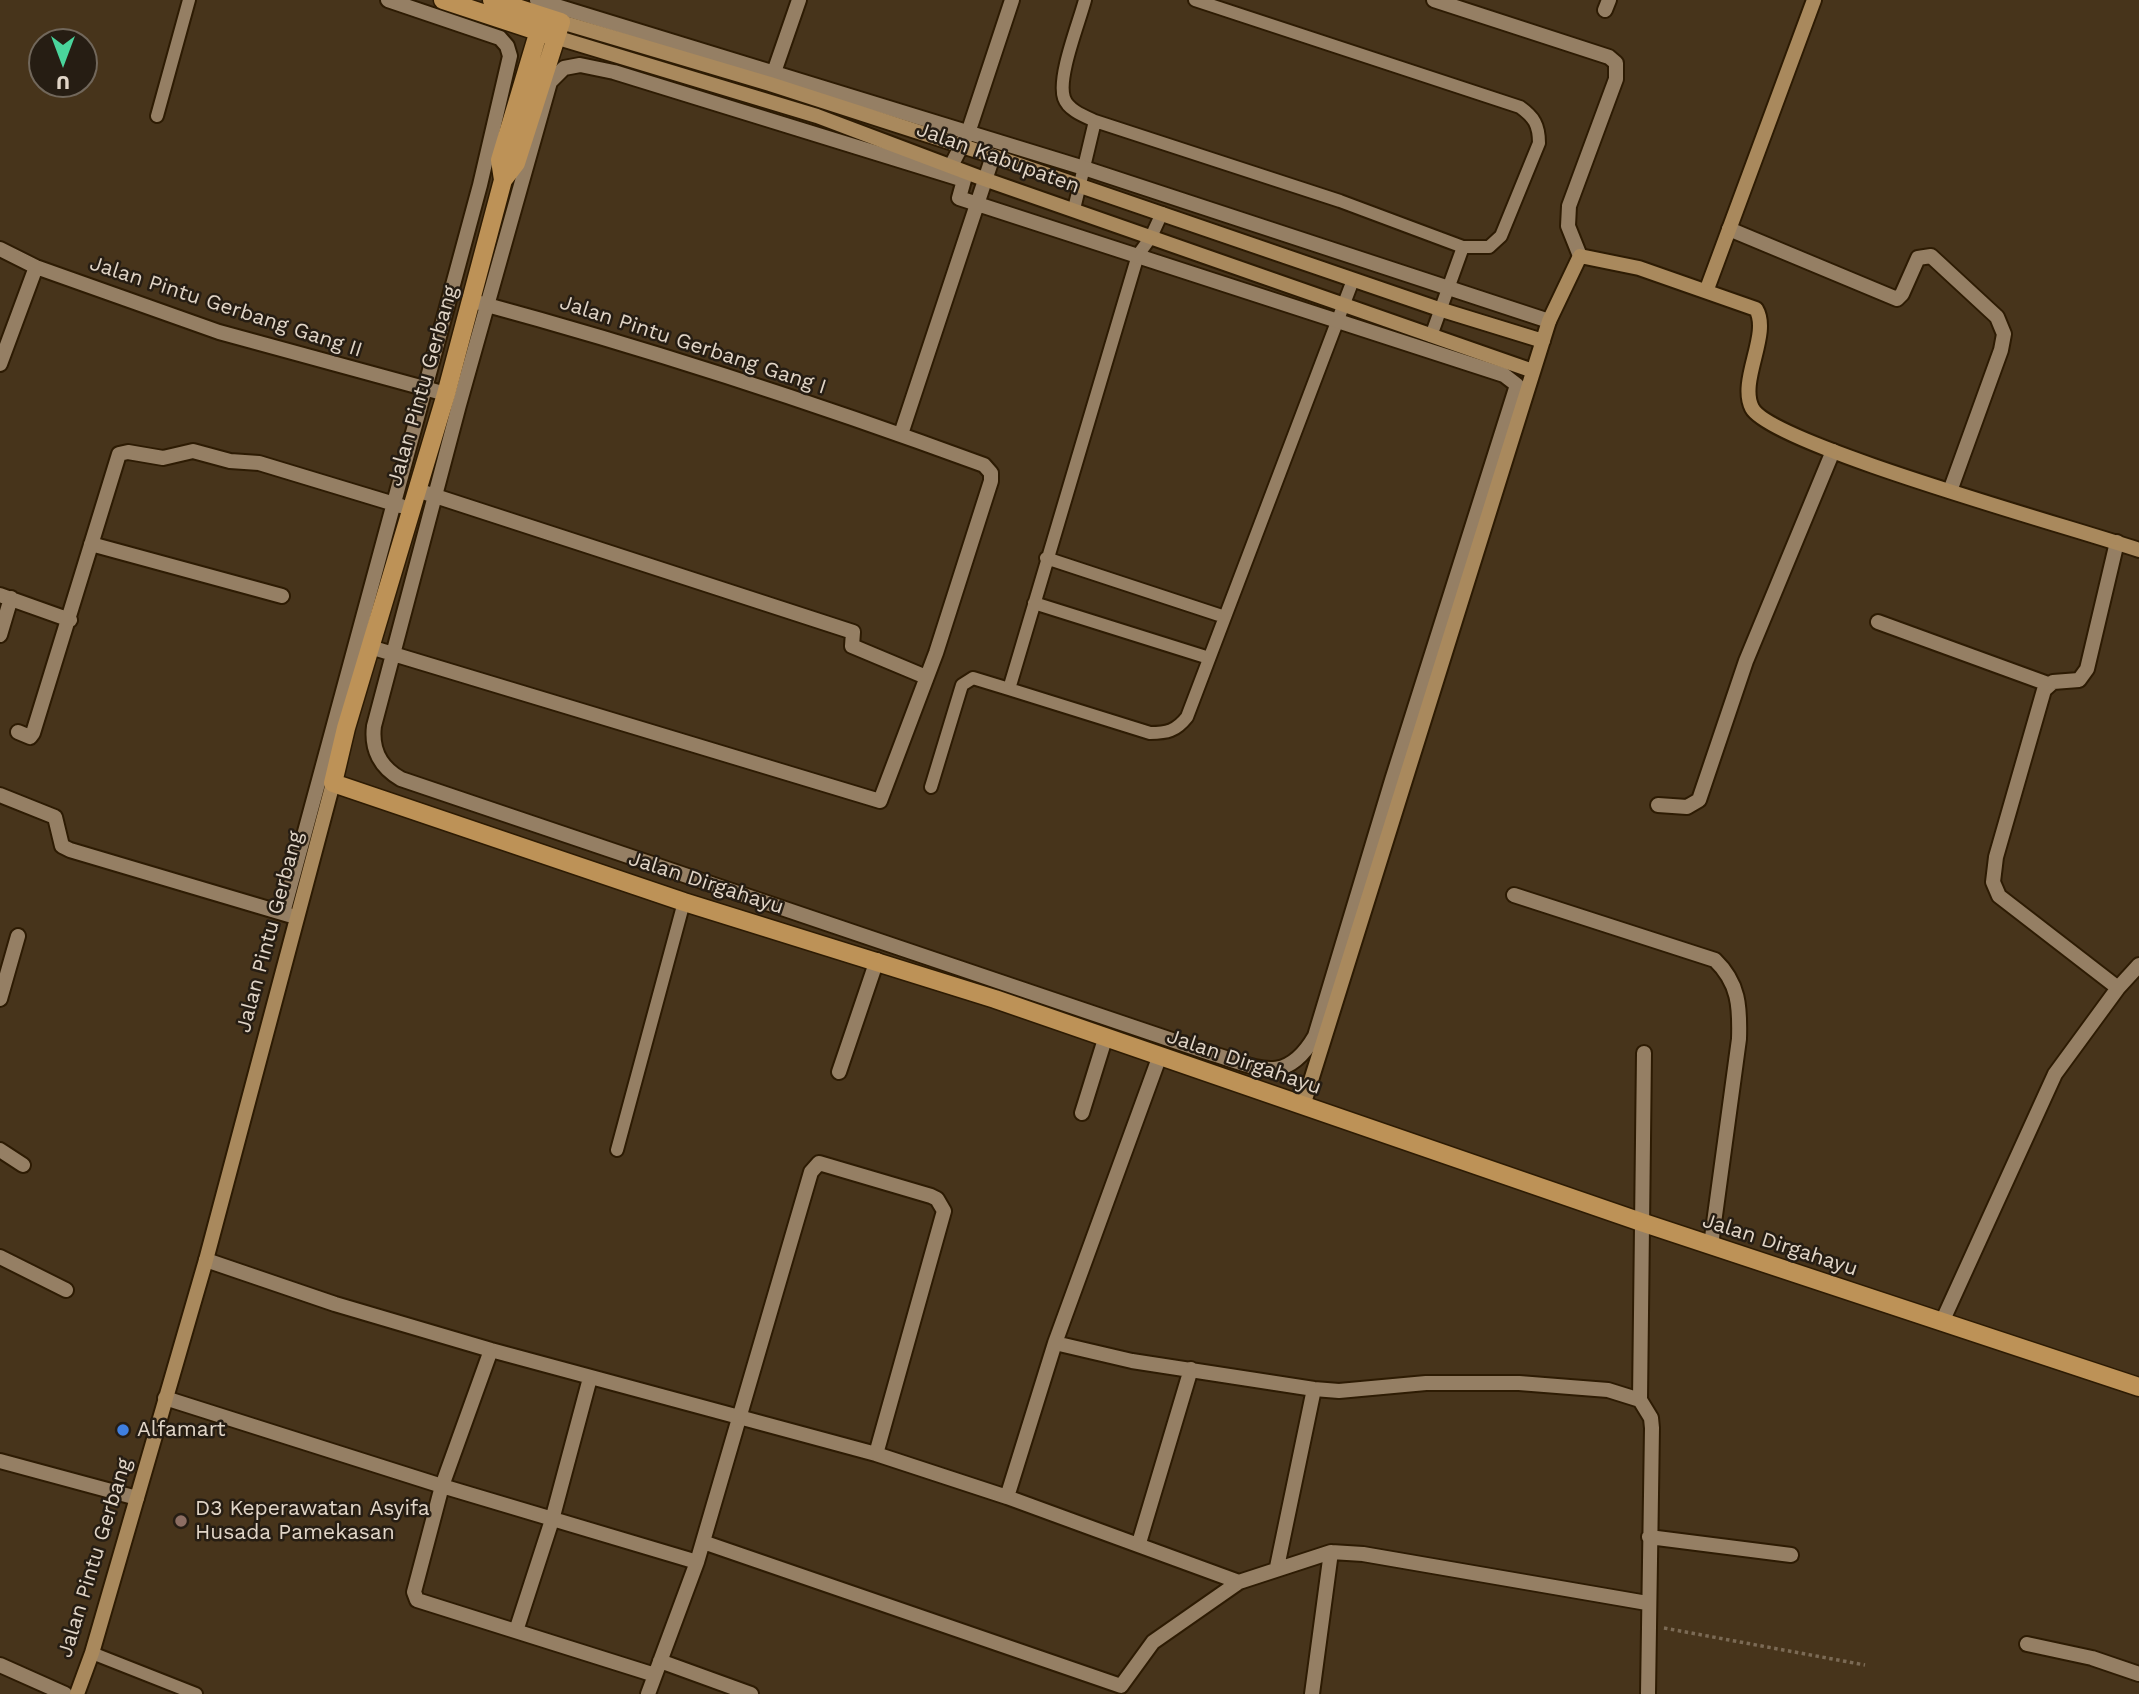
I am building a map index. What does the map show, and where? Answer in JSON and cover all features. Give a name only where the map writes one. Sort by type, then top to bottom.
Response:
[{"type":"main road","name":"Jalan Kabupaten","points":[[446,0],[547,21]]},
{"type":"main road","name":"Jalan Kabupaten","points":[[492,0],[547,21]]},
{"type":"main road","name":"Jalan Pintu Gerbang","points":[[333,783],[370,647],[412,509],[426,493],[446,394],[480,302],[503,180],[516,163],[531,82],[547,21]]},
{"type":"main road","name":"Jalan Dirgahayu","points":[[333,783],[684,901],[877,960],[1644,1223],[2139,1387]]},
{"type":"street","points":[[283,913],[480,185],[510,56],[507,46],[500,38],[388,0]]},
{"type":"street","points":[[772,78],[799,0]]},
{"type":"street","points":[[1303,1106],[1549,321],[1580,256],[1568,226],[1569,206],[1616,79],[1616,63],[1609,57],[1434,0]]},
{"type":"street","points":[[1707,289],[1814,0]]},
{"type":"street","points":[[951,166],[968,133],[1009,1]]},
{"type":"street","points":[[547,21],[772,78],[968,133],[1084,168],[1549,321]]},
{"type":"street","name":"Jalan Kabupaten","points":[[547,21],[772,78],[961,147],[1081,184],[1353,280],[1543,341]]},
{"type":"street","name":"Jalan Kabupaten","points":[[547,21],[1533,371]]},
{"type":"street","points":[[580,65],[628,76],[964,180],[959,198],[1138,256],[1504,374],[1517,385],[1518,391],[1392,780],[1315,1036],[1295,1063],[1270,1070],[1213,1054],[401,779],[382,764],[373,738],[426,493],[480,302],[550,82],[564,68],[580,65]]},
{"type":"street","points":[[901,435],[993,156]]},
{"type":"street","points":[[1729,229],[1897,299],[1905,290],[1918,258],[1931,256],[1997,317],[2004,334],[2001,350],[1950,491]]},
{"type":"street","name":"Jalan Pintu Gerbang Gang II","points":[[0,249],[36,267],[219,332],[446,394]]},
{"type":"street","points":[[1580,256],[1610,260],[1750,305],[1759,314],[1748,396],[1752,408],[1760,418],[1775,427],[1833,451],[1950,491],[2139,550]]},
{"type":"street","points":[[0,365],[36,267]]},
{"type":"street","name":"Jalan Pintu Gerbang Gang I","points":[[480,302],[639,346],[984,465],[991,473],[991,481],[926,677]]},
{"type":"street","points":[[1658,805],[1687,807],[1699,800],[1746,661],[1833,451]]},
{"type":"street","points":[[18,732],[30,737],[33,733],[70,620],[115,458],[128,452],[163,458],[193,452],[230,461],[259,463],[412,509]]},
{"type":"street","points":[[370,647],[880,801],[926,677],[852,646],[853,632],[426,493]]},
{"type":"street","points":[[1878,622],[2048,684],[2079,680],[2087,669],[2117,542]]},
{"type":"street","points":[[91,544],[282,596]]},
{"type":"street","points":[[0,635],[6,597],[70,620]]},
{"type":"street","points":[[2048,684],[1996,857],[1993,882],[1999,896],[2118,988]]},
{"type":"street","name":"Jalan Pintu Gerbang","points":[[77,1694],[92,1653],[206,1260],[333,783]]},
{"type":"street","points":[[0,795],[55,817],[62,846],[70,850],[297,917]]},
{"type":"street","points":[[1514,895],[1714,960],[1731,978],[1740,1006],[1739,1039],[1711,1245]]},
{"type":"street","points":[[0,999],[18,936]]},
{"type":"street","points":[[839,1072],[877,960]]},
{"type":"street","points":[[1942,1322],[2056,1074],[2118,988],[2139,965]]},
{"type":"street","points":[[1082,1113],[1105,1039]]},
{"type":"street","points":[[1644,1053],[1640,1400],[1651,1418],[1652,1428],[1647,1603],[1648,1694]]},
{"type":"street","points":[[1007,1497],[1055,1343],[1159,1058]]},
{"type":"street","points":[[0,1150],[23,1165]]},
{"type":"street","points":[[648,1694],[697,1562],[811,1171],[814,1165],[824,1162],[931,1196],[937,1199],[944,1212],[876,1454]]},
{"type":"street","points":[[0,1257],[66,1290]]},
{"type":"street","points":[[206,1260],[335,1304],[491,1350],[876,1454],[1139,1543],[1239,1582]]},
{"type":"street","points":[[1055,1343],[1132,1361],[1314,1389],[1339,1391],[1439,1383],[1519,1383],[1608,1390],[1640,1400]]},
{"type":"street","points":[[491,1350],[442,1486],[414,1592],[417,1600],[655,1675]]},
{"type":"street","points":[[1139,1543],[1191,1369]]},
{"type":"street","points":[[516,1631],[552,1520],[590,1378]]},
{"type":"street","points":[[1277,1567],[1314,1389]]},
{"type":"street","points":[[165,1398],[552,1520],[697,1562]]},
{"type":"street","points":[[0,1461],[137,1498]]},
{"type":"street","points":[[1649,1537],[1791,1555]]},
{"type":"street","points":[[703,1542],[1119,1690],[1153,1642],[1239,1582],[1277,1567],[1331,1552],[1363,1554],[1647,1603]]},
{"type":"street","points":[[1312,1694],[1331,1552]]},
{"type":"street","points":[[2027,1644],[2092,1658],[2139,1674]]},
{"type":"street","points":[[660,1661],[751,1694]]},
{"type":"street","points":[[0,1665],[65,1694]]},
{"type":"lane","points":[[157,116],[189,0]]},
{"type":"lane","points":[[1086,0],[1062,84],[1064,101],[1077,113],[1340,201],[1464,247],[1489,247],[1501,236],[1539,142],[1539,130],[1532,116],[1520,107],[1195,0]]},
{"type":"lane","points":[[1074,209],[1095,121]]},
{"type":"lane","points":[[1009,689],[1138,256],[1162,213]]},
{"type":"lane","points":[[1431,336],[1446,288],[1464,247]]},
{"type":"lane","points":[[931,787],[962,685],[973,678],[1150,733],[1166,733],[1179,726],[1187,717],[1353,280]]},
{"type":"lane","points":[[1046,558],[1225,617]]},
{"type":"lane","points":[[1034,603],[1209,658]]},
{"type":"lane","points":[[617,1150],[684,901]]},
{"type":"lane","points":[[92,1653],[196,1694]]},
{"type":"path","points":[[1648,1625],[1865,1665]]},
{"type":"place","name":"Alfamart","points":[[123,1430]]},
{"type":"place","name":"D3 Keperawatan Asyifa Husada Pamekasan","points":[[181,1521]]}]
